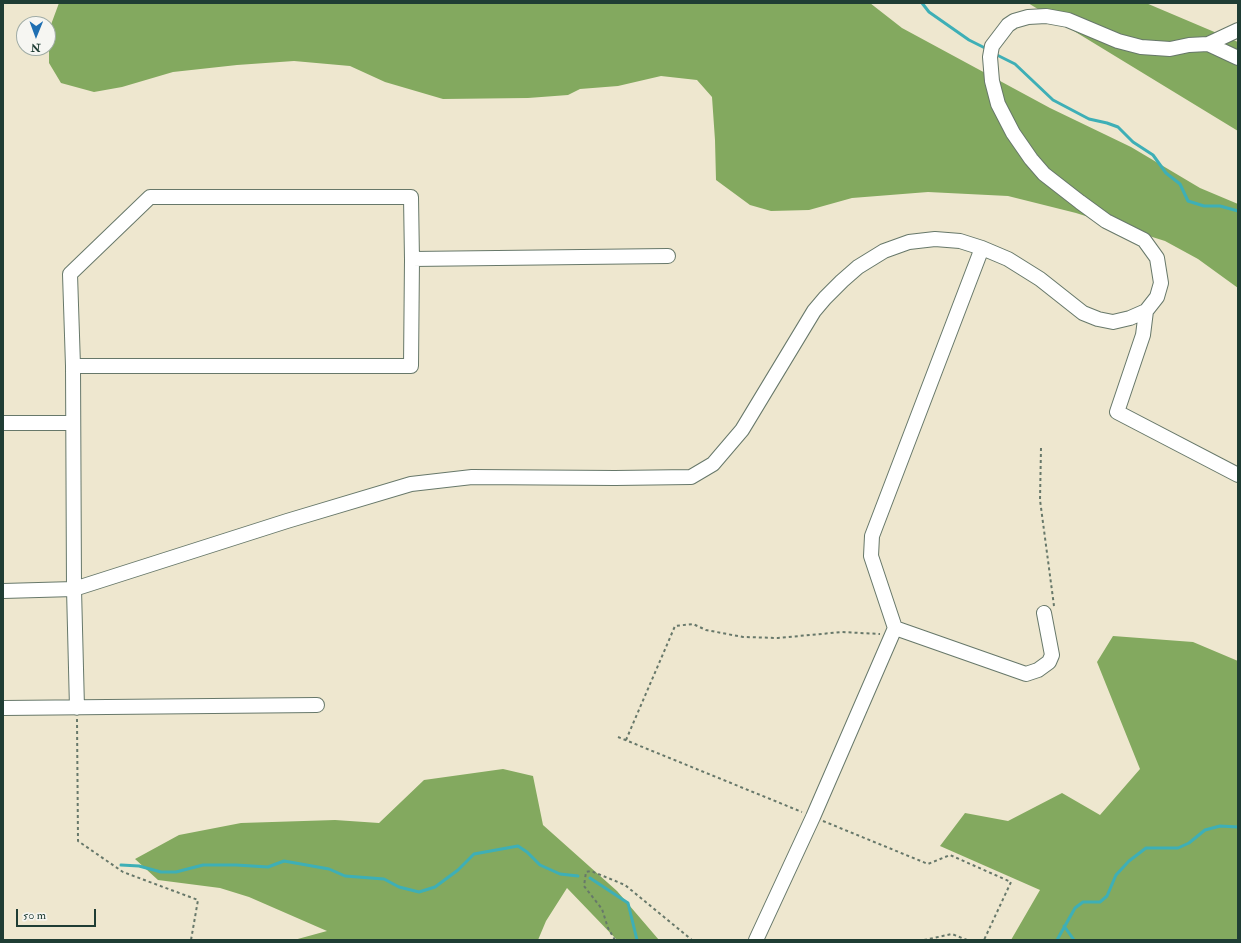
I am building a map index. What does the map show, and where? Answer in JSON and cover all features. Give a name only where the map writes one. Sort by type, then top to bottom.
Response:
[{"type":"street","points":[[3,591],[74,589],[280,523],[411,484],[472,477],[691,477],[714,464],[742,430],[814,311],[842,281],[858,267],[884,251],[909,242],[935,239],[954,240],[982,248],[1014,263],[1040,279],[1083,313],[1098,319],[1113,322],[1130,318],[1146,311],[1157,297],[1161,283],[1157,258],[1144,240],[1106,221],[1044,174],[1012,133],[998,104],[992,80],[991,51],[1008,25],[1014,21],[1028,17],[1046,16],[1068,20],[1118,41],[1141,47],[1170,49],[1189,45],[1208,44],[1238,30]]},
{"type":"street","points":[[1208,44],[1238,58]]},
{"type":"street","points":[[73,366],[411,366],[411,197],[150,197],[70,274],[73,366],[72,423],[77,708]]},
{"type":"street","points":[[756,940],[813,817],[893,633],[871,556],[872,536],[982,248]]},
{"type":"street","points":[[412,260],[412,258],[668,256]]},
{"type":"street","points":[[1146,311],[1143,335],[1117,412],[1238,475]]},
{"type":"street","points":[[3,423],[72,423]]},
{"type":"street","points":[[893,633],[1026,674],[1038,670],[1049,662],[1052,655],[1049,610]]},
{"type":"street","points":[[3,708],[317,705]]},
{"type":"path","points":[[1041,448],[1040,500],[1049,610]]},
{"type":"path","points":[[626,740],[675,626],[693,624],[706,630],[743,637],[778,638],[842,632],[881,634],[893,633]]},
{"type":"path","points":[[77,708],[78,842],[123,872],[198,900],[191,940]]},
{"type":"path","points":[[618,737],[928,864],[950,855],[1011,882],[984,940]]},
{"type":"path","points":[[614,940],[608,928],[602,909],[584,886],[586,872],[592,871],[625,885],[692,940]]},
{"type":"path","points":[[924,940],[952,934],[967,940]]},
{"type":"green space","points":[[59,3],[870,3],[902,28],[1050,108],[1131,147],[1200,188],[1238,204],[1238,288],[1198,259],[1165,241],[1076,213],[1008,196],[928,192],[852,198],[809,210],[771,211],[750,205],[716,180],[712,97],[697,80],[661,76],[618,86],[580,89],[568,95],[528,98],[443,99],[385,82],[350,66],[294,61],[173,72],[122,87],[94,92],[61,83],[49,63],[49,56],[56,56],[56,16],[54,16]]},
{"type":"green space","points":[[1028,3],[1146,3],[1238,42],[1238,131]]},
{"type":"green space","points":[[1113,636],[1193,642],[1238,661],[1238,940],[1011,940],[1040,890],[940,846],[965,813],[1008,821],[1062,793],[1100,815],[1140,769],[1097,662]]},
{"type":"green space","points":[[503,769],[533,776],[543,825],[617,891],[659,940],[617,940],[567,888],[546,921],[538,940],[294,940],[327,931],[249,897],[220,888],[158,880],[135,859],[179,835],[241,823],[335,820],[379,823],[424,780]]},
{"type":"waterway","points":[[922,3],[929,12],[969,40],[987,49]]},
{"type":"waterway","points":[[995,54],[1015,64],[1053,100],[1089,119],[1118,127],[1133,142],[1153,155],[1166,173],[1180,184],[1188,201],[1204,206],[1220,206],[1238,211]]},
{"type":"waterway","points":[[1057,940],[1075,908],[1083,902],[1100,902],[1107,896],[1116,875],[1129,861],[1146,848],[1178,848],[1189,843],[1205,830],[1220,826],[1238,827]]},
{"type":"waterway","points":[[121,865],[139,866],[161,872],[176,872],[203,865],[268,867],[284,861],[329,869],[345,876],[384,879],[399,887],[419,892],[435,887],[458,870],[474,854],[518,846],[527,852],[540,865],[560,874],[578,876]]},
{"type":"waterway","points":[[590,878],[628,903],[637,940]]},
{"type":"waterway","points":[[1064,926],[1074,940]]}]
